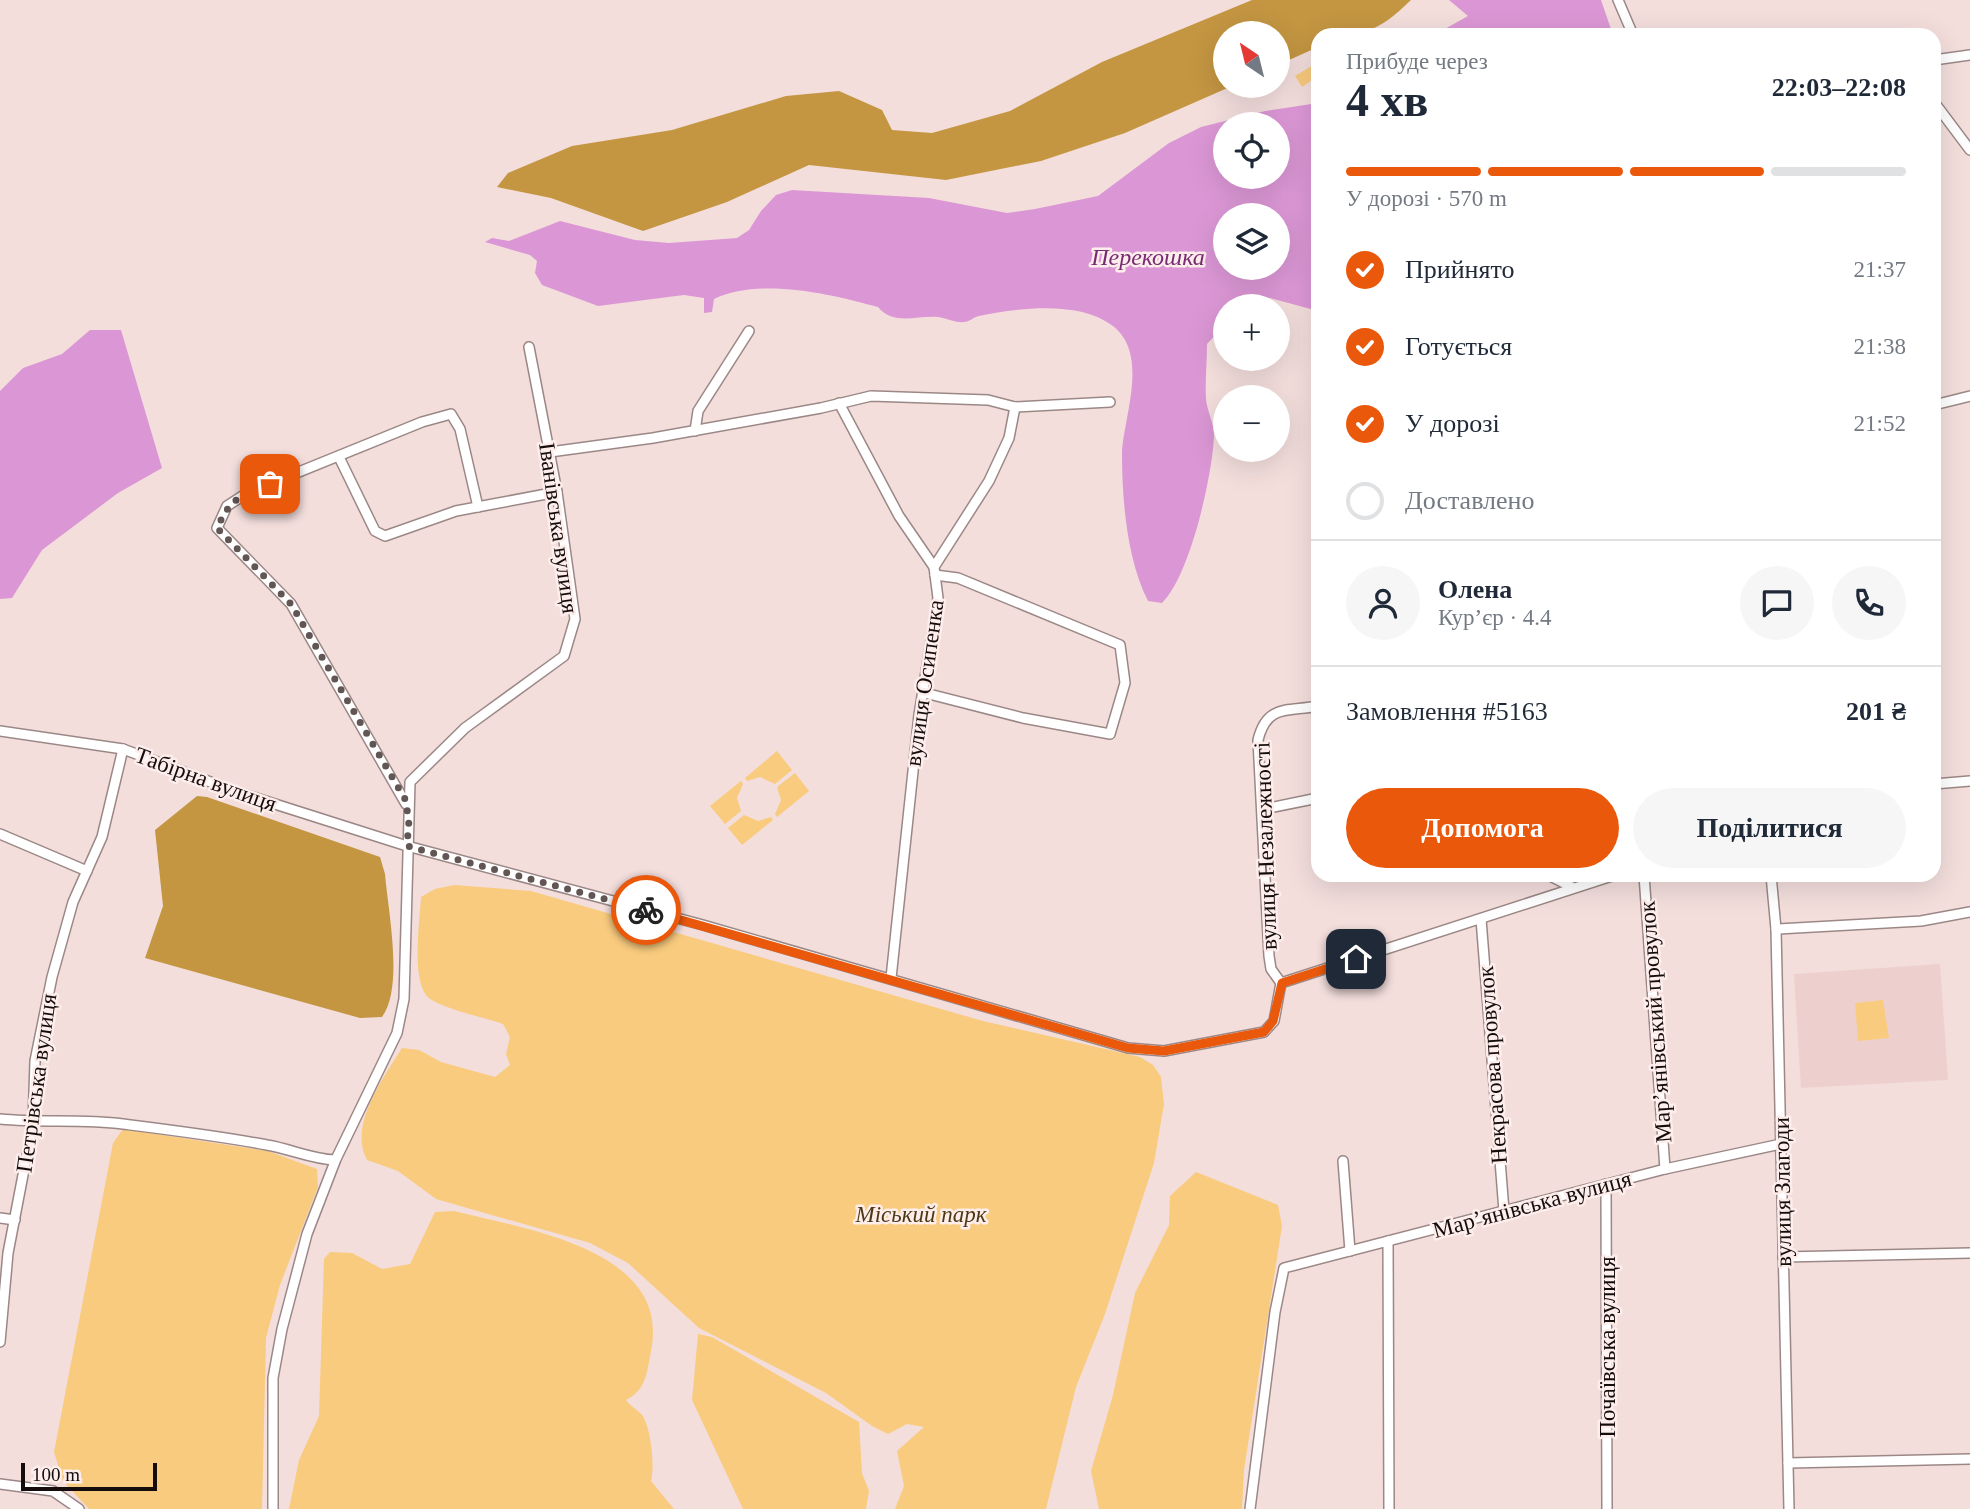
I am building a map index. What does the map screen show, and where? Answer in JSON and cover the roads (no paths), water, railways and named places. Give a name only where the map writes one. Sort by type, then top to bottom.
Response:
[{"type":"street","points":[[1618,0],[1630,28]]},
{"type":"street","points":[[1941,59],[1970,55]]},
{"type":"street","points":[[1941,111],[1970,150]]},
{"type":"street","points":[[695,430],[698,411],[748,331]]},
{"type":"street","name":"Іванівська вулиця","points":[[273,1509],[273,1378],[307,1234],[335,1160],[397,1033],[404,999],[410,782],[465,728],[564,656],[575,619],[557,492],[529,347]]},
{"type":"street","points":[[550,452],[695,430],[871,396],[988,400],[1015,407],[1110,402]]},
{"type":"street","points":[[1941,402],[1970,396]]},
{"type":"street","points":[[839,403],[899,516],[935,571],[1120,645],[1125,683],[1110,734],[1023,718],[925,693]]},
{"type":"street","name":"вулиця Осипенка","points":[[891,978],[919,715],[925,693],[938,598],[935,571],[989,481],[1009,438],[1015,407]]},
{"type":"street","points":[[409,820],[405,799],[291,604],[217,528],[227,506],[247,493],[422,422],[451,414],[460,429],[478,507]]},
{"type":"street","points":[[339,457],[375,531],[385,536],[456,511],[557,492]]},
{"type":"street","name":"вулиця Незалежності","points":[[1282,983],[1271,969],[1269,956],[1264,809],[1258,740],[1267,719],[1281,710],[1311,707]]},
{"type":"street","name":"Табірна вулиця","points":[[0,731],[123,750],[237,792],[407,846],[891,978],[1128,1048],[1164,1051],[1264,1032],[1273,1021],[1282,983]]},
{"type":"street","name":"Петрівська вулиця","points":[[0,1342],[4,1253],[15,1220],[33,1123],[35,1061],[52,977],[74,902],[102,836],[123,750]]},
{"type":"street","points":[[1941,783],[1970,781]]},
{"type":"street","points":[[1264,809],[1311,799]]},
{"type":"street","points":[[0,834],[87,871]]},
{"type":"street","points":[[1562,882],[1572,887]]},
{"type":"street","points":[[1282,983],[1590,882]]},
{"type":"street","name":"Мар’янівський провулок","points":[[1644,882],[1665,1169]]},
{"type":"street","name":"вулиця Злагоди","points":[[1772,882],[1776,929],[1789,1509]]},
{"type":"street","points":[[1776,929],[1921,921],[1970,912]]},
{"type":"street","name":"Некрасова провулок","points":[[1481,919],[1504,1211]]},
{"type":"street","points":[[0,1119],[33,1123],[43,1119],[122,1124],[270,1146],[310,1158],[335,1160]]},
{"type":"street","name":"Мар’янівська вулиця","points":[[1250,1509],[1275,1312],[1284,1268],[1665,1169],[1781,1144]]},
{"type":"street","points":[[1343,1161],[1350,1251]]},
{"type":"street","name":"Почаївська вулиця","points":[[1606,1184],[1607,1509]]},
{"type":"street","points":[[0,1218],[15,1220]]},
{"type":"street","points":[[1388,1241],[1389,1509]]},
{"type":"street","points":[[1783,1257],[1970,1253]]},
{"type":"street","points":[[1788,1463],[1970,1459]]},
{"type":"street","points":[[0,1484],[53,1491],[79,1509]]},
{"type":"water","points":[[1449,0],[1601,0],[1611,28],[1447,28],[1468,16]]},
{"type":"water","name":"Перекошка","points":[[1311,104],[1311,309],[1290,303],[1290,294],[1213,294],[1213,338],[1207,344],[1206,399],[1213,426],[1213,452],[1198,524],[1190,548],[1182,571],[1162,603],[1148,601],[1135,567],[1127,529],[1122,454],[1132,387],[1130,353],[1124,338],[1113,326],[1099,318],[1083,312],[1048,308],[995,313],[964,322],[938,317],[898,318],[884,313],[878,307],[839,297],[774,288],[732,292],[714,299],[712,312],[704,313],[704,298],[684,295],[598,306],[542,285],[535,273],[537,261],[530,255],[485,242],[492,238],[509,241],[560,221],[635,240],[669,243],[737,238],[749,230],[761,211],[776,195],[792,190],[929,198],[1007,213],[1035,209],[1098,196],[1169,143],[1213,124],[1213,189],[1290,189],[1290,112],[1261,112]]},
{"type":"water","points":[[90,330],[121,330],[162,468],[118,493],[42,550],[12,598],[0,599],[0,391],[23,368],[62,354]]},
{"type":"park label","name":"Міський парк","points":[[921,1214]]}]
